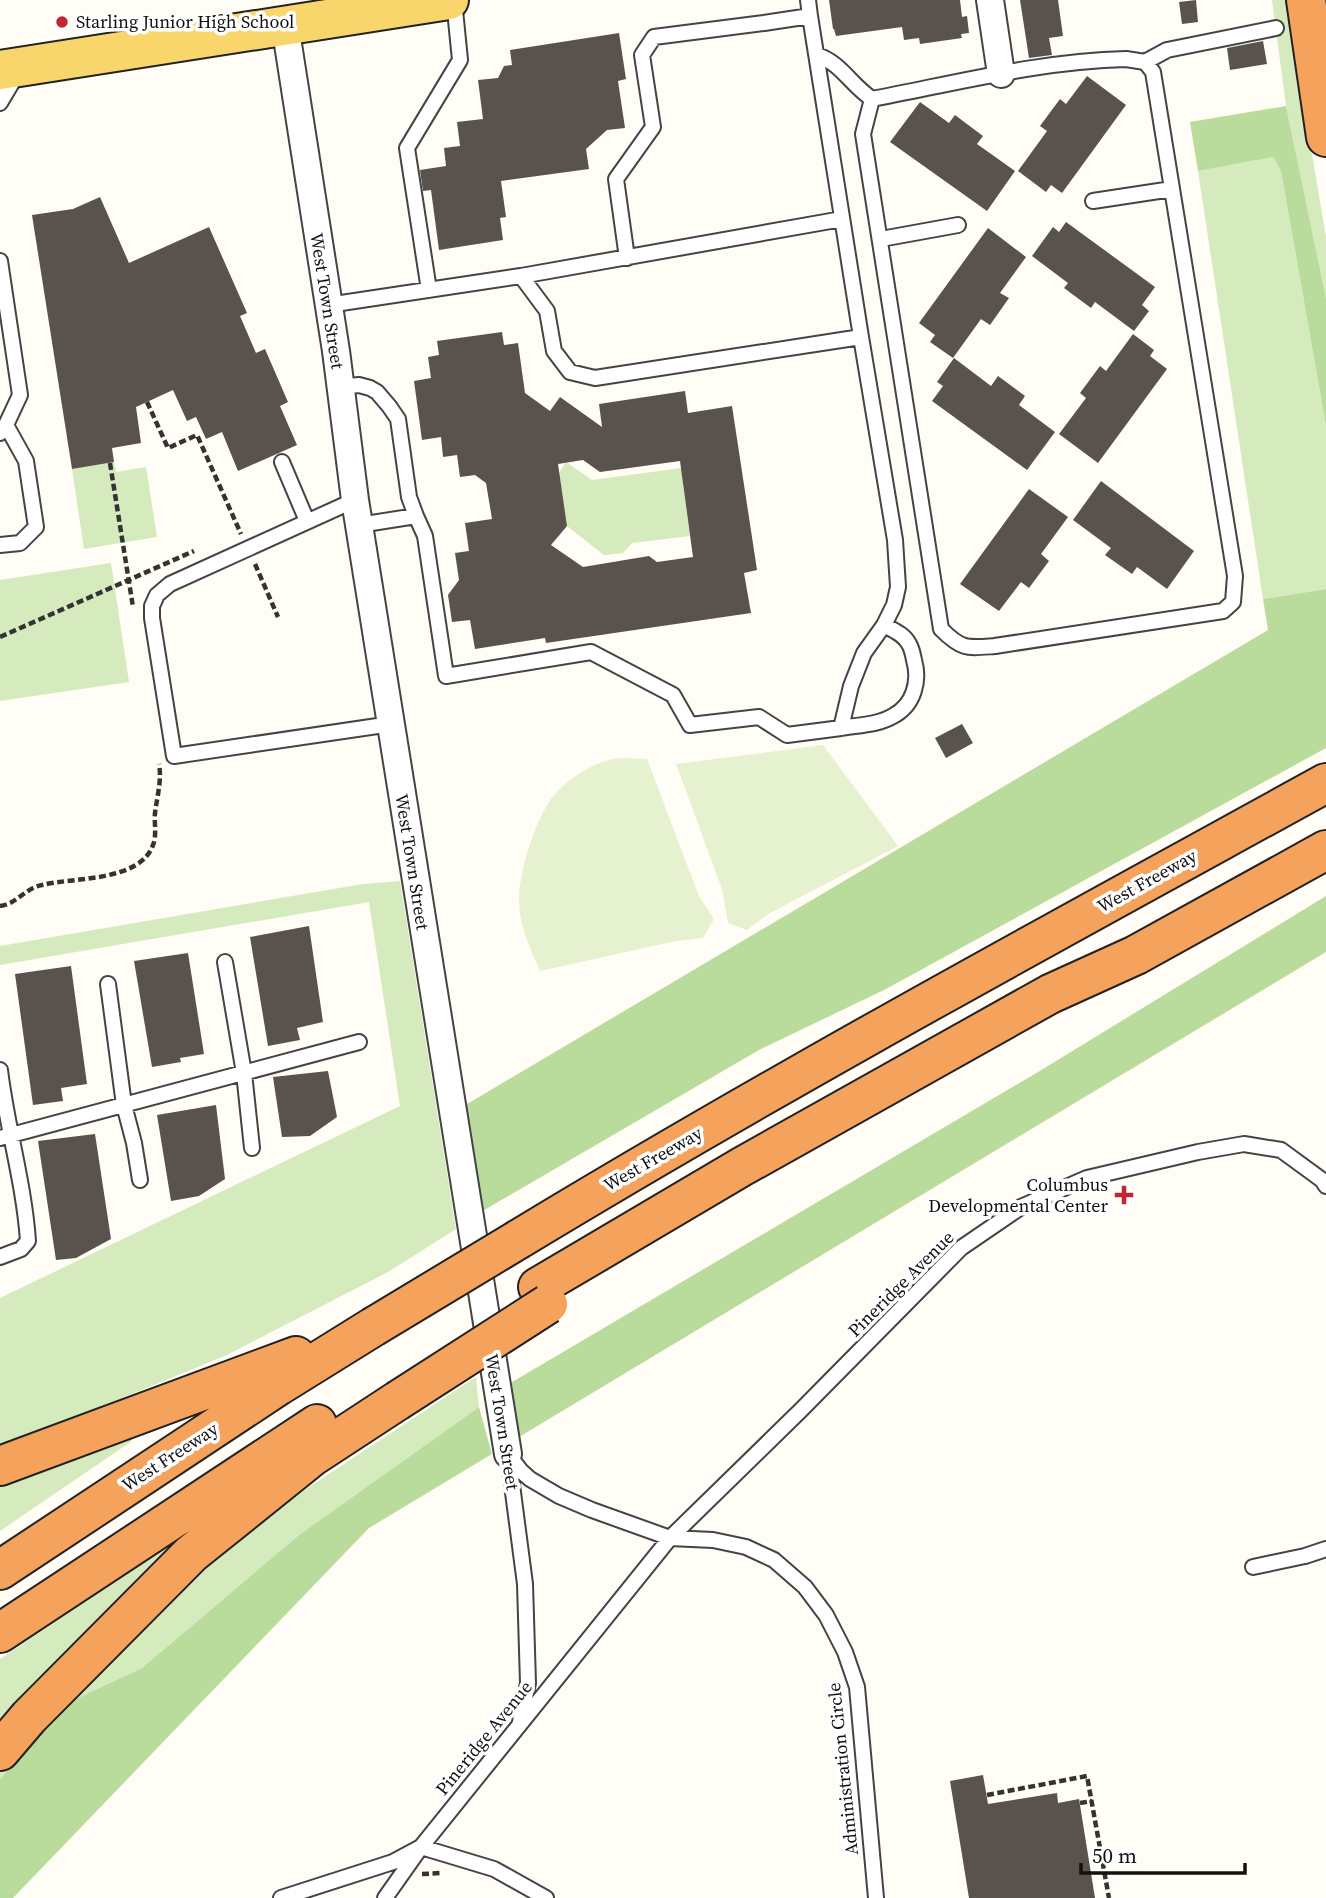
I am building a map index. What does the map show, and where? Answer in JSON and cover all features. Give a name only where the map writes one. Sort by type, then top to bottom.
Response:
[{"type":"highway","points":[[1306,0],[1326,137]]},
{"type":"highway","name":"West Freeway","points":[[0,1570],[278,1387],[519,1239],[720,1120],[1326,783]]},
{"type":"highway","points":[[0,1633],[309,1430],[390,1390],[543,1296],[612,1244],[743,1166],[1050,994],[1136,955],[1326,850]]},
{"type":"highway","points":[[0,1466],[373,1327]]},
{"type":"highway","points":[[0,1751],[29,1717],[191,1554],[390,1390]]},
{"type":"main road","points":[[11,68],[283,12],[449,0]]},
{"type":"street","points":[[990,0],[1001,74]]},
{"type":"street","name":"West Town Street","points":[[283,12],[357,512],[508,1454]]},
{"type":"lane","points":[[429,290],[407,148],[460,60],[454,0]]},
{"type":"lane","points":[[808,0],[895,540],[898,587],[894,605],[884,625],[864,653],[851,686],[841,728]]},
{"type":"lane","points":[[627,258],[616,179],[653,127],[642,55],[654,37],[810,16]]},
{"type":"lane","points":[[817,54],[830,59],[861,92],[872,99],[1025,69],[1097,60],[1126,59],[1145,62],[1167,50],[1276,28]]},
{"type":"lane","points":[[872,99],[863,134],[942,629],[952,640],[967,648],[995,646],[1223,611],[1233,602],[1235,576],[1172,188],[1153,72],[1145,62]]},
{"type":"lane","points":[[0,103],[11,68]]},
{"type":"lane","points":[[1093,201],[1172,188]]},
{"type":"lane","points":[[328,305],[521,276],[842,219]]},
{"type":"lane","points":[[881,239],[958,225]]},
{"type":"lane","points":[[0,261],[20,395],[3,429],[26,461],[36,527],[20,543],[0,545]]},
{"type":"lane","points":[[521,276],[547,311],[554,351],[570,372],[595,378],[861,337]]},
{"type":"lane","points":[[340,387],[359,385],[370,388],[377,392],[397,419],[409,497],[425,536],[446,677],[591,652],[673,695],[690,725],[759,717],[787,735],[881,722],[896,715],[910,701],[916,686],[916,669],[910,645],[901,634],[884,625]]},
{"type":"lane","points":[[282,462],[307,521]]},
{"type":"lane","points":[[391,724],[174,756],[153,628],[152,606],[157,595],[170,584],[307,521],[357,512],[416,516]]},
{"type":"lane","points":[[225,962],[244,1073],[252,1148]]},
{"type":"lane","points":[[108,984],[124,1105],[140,1180]]},
{"type":"lane","points":[[5,1137],[359,1042]]},
{"type":"lane","points":[[0,1070],[5,1137],[19,1171],[28,1241],[21,1249],[0,1256]]},
{"type":"lane","name":"Pineridge Avenue","points":[[281,1898],[393,1862],[421,1847],[670,1538],[961,1248],[1021,1207],[1087,1178],[1244,1144],[1282,1150],[1322,1180],[1326,1186]]},
{"type":"lane","points":[[508,1454],[530,1479],[559,1496],[670,1538]]},
{"type":"lane","name":"West Town Street","points":[[508,1454],[526,1595],[528,1684],[520,1724]]},
{"type":"lane","name":"Administration Circle","points":[[670,1538],[713,1540],[746,1547],[774,1560],[805,1587],[826,1615],[845,1652],[857,1686],[876,1898]]},
{"type":"lane","points":[[1253,1566],[1326,1549]]},
{"type":"lane","points":[[385,1898],[421,1847],[494,1869],[546,1898]]},
{"type":"path","points":[[147,402],[168,449],[197,435],[278,617]]},
{"type":"path","points":[[110,463],[135,619]]},
{"type":"path","points":[[228,536],[240,531]]},
{"type":"path","points":[[0,638],[203,547]]},
{"type":"path","points":[[0,906],[14,902],[30,888],[43,884],[106,875],[135,867],[154,844],[161,774],[159,761]]},
{"type":"path","points":[[987,1795],[1087,1776],[1109,1898]]},
{"type":"path","points":[[1080,1803],[1092,1801]]},
{"type":"green space","points":[[1272,0],[1286,0],[1326,237],[1326,298],[1286,106]]},
{"type":"green space","points":[[1286,106],[1326,298],[1326,426],[1281,171],[1273,157],[1198,171],[1190,122]]},
{"type":"green space","points":[[1273,157],[1281,171],[1326,426],[1326,589],[1263,599],[1198,171]]},
{"type":"green space","points":[[114,462],[116,472],[146,467],[157,537],[84,549],[72,469]]},
{"type":"green space","points":[[566,462],[592,480],[689,467],[690,474],[683,483],[690,536],[632,543],[623,553],[604,555],[567,526],[559,473]]},
{"type":"green space","points":[[111,563],[129,682],[0,701],[0,580]]},
{"type":"green space","points":[[1326,589],[1326,748],[886,989],[759,1050],[481,1212],[462,1107],[1268,630],[1263,599]]},
{"type":"green space","points":[[823,745],[898,846],[768,914],[747,930],[728,923],[722,889],[676,764]]},
{"type":"green space","points":[[613,759],[647,759],[699,896],[714,919],[703,938],[676,941],[540,971],[523,927],[519,900],[525,860],[541,816],[560,788],[587,769]]},
{"type":"green space","points":[[400,881],[456,1229],[388,1272],[227,1355],[0,1448],[0,1298],[400,1106],[369,902],[0,965],[0,946],[363,884]]},
{"type":"green space","points":[[1326,896],[1326,952],[519,1437],[507,1385],[1038,1072]]},
{"type":"green space","points":[[476,1377],[479,1407],[299,1535],[142,1668],[67,1703],[0,1779],[0,1767],[198,1568],[309,1487]]},
{"type":"green space","points":[[479,1407],[492,1454],[369,1528],[13,1898],[0,1898],[0,1779],[67,1703],[142,1668],[299,1535]]},
{"type":"green space","points":[[121,1427],[132,1441],[0,1531],[0,1479]]},
{"type":"green space","points":[[171,1545],[174,1550],[0,1729],[0,1659]]},
{"type":"building","points":[[829,0],[960,0],[962,17],[967,16],[969,33],[961,34],[962,38],[920,44],[919,38],[904,40],[902,27],[836,36]]},
{"type":"building","points":[[1020,0],[1058,0],[1063,36],[1049,38],[1052,55],[1029,58]]},
{"type":"building","points":[[1196,0],[1198,22],[1182,24],[1179,2]]},
{"type":"building","points":[[619,33],[626,79],[618,81],[625,128],[607,130],[586,149],[589,169],[501,181],[506,217],[500,218],[503,240],[439,250],[431,190],[423,191],[420,170],[446,166],[444,148],[460,146],[457,122],[483,119],[478,80],[498,78],[504,66],[512,65],[510,50]]},
{"type":"building","points":[[1263,41],[1267,64],[1230,70],[1227,48]]},
{"type":"building","points":[[1087,76],[1126,105],[1062,193],[1051,185],[1046,192],[1018,171],[1047,131],[1040,126],[1060,99],[1066,104]]},
{"type":"building","points":[[920,102],[949,123],[955,115],[983,136],[977,144],[1015,171],[987,211],[890,142]]},
{"type":"building","points":[[100,197],[129,263],[209,227],[247,313],[240,316],[256,353],[265,349],[288,402],[280,406],[297,445],[238,471],[222,432],[206,439],[196,417],[187,421],[173,390],[136,407],[141,443],[112,448],[114,462],[72,469],[32,215],[73,209]]},
{"type":"building","points":[[1066,222],[1155,287],[1142,305],[1149,311],[1134,331],[1095,302],[1091,308],[1064,288],[1068,283],[1032,256],[1053,227],[1059,232]]},
{"type":"building","points":[[988,228],[1026,257],[1000,293],[1009,298],[990,325],[981,319],[953,358],[930,342],[935,335],[919,323]]},
{"type":"building","points":[[502,332],[504,345],[518,343],[525,393],[550,411],[560,397],[602,427],[599,404],[685,391],[688,413],[732,406],[757,570],[744,573],[751,613],[546,643],[545,638],[475,649],[470,620],[452,622],[448,595],[459,580],[455,553],[469,551],[465,523],[492,519],[486,483],[475,475],[460,477],[457,455],[443,457],[441,437],[422,440],[414,381],[431,378],[428,357],[439,355],[437,341]],"holes":[[[583,460],[600,472],[680,461],[693,557],[657,562],[649,556],[583,567],[551,545],[567,526],[558,464]]]},
{"type":"building","points":[[1133,334],[1154,350],[1150,356],[1167,369],[1098,463],[1059,434],[1086,398],[1080,393],[1100,366],[1106,371]]},
{"type":"building","points":[[954,358],[991,386],[998,376],[1025,396],[1019,405],[1055,432],[1027,470],[932,401],[943,386],[937,382]]},
{"type":"building","points":[[1101,481],[1194,551],[1167,589],[1137,567],[1132,574],[1105,555],[1111,548],[1073,520]]},
{"type":"building","points":[[1029,489],[1068,517],[1041,554],[1049,561],[1029,588],[1021,582],[999,611],[960,584]]},
{"type":"building","points":[[962,724],[973,743],[946,758],[935,738]]},
{"type":"building","points":[[309,926],[323,1022],[297,1028],[300,1040],[268,1046],[250,937]]},
{"type":"building","points":[[188,953],[204,1054],[180,1058],[181,1062],[152,1067],[134,961]]},
{"type":"building","points":[[71,966],[87,1084],[61,1088],[63,1101],[33,1105],[15,974]]},
{"type":"building","points":[[328,1071],[337,1117],[310,1136],[282,1137],[273,1077]]},
{"type":"building","points":[[216,1105],[225,1179],[199,1196],[171,1201],[157,1115]]},
{"type":"building","points":[[95,1134],[111,1239],[76,1258],[56,1260],[38,1141]]},
{"type":"building","points":[[983,1775],[988,1804],[1057,1793],[1058,1803],[1079,1799],[1095,1898],[969,1898],[950,1781]]},
{"type":"place","name":"Starling Junior High School","points":[[62,22]]},
{"type":"place","name":"Columbus Developmental Center","points":[[1124,1195]]}]
